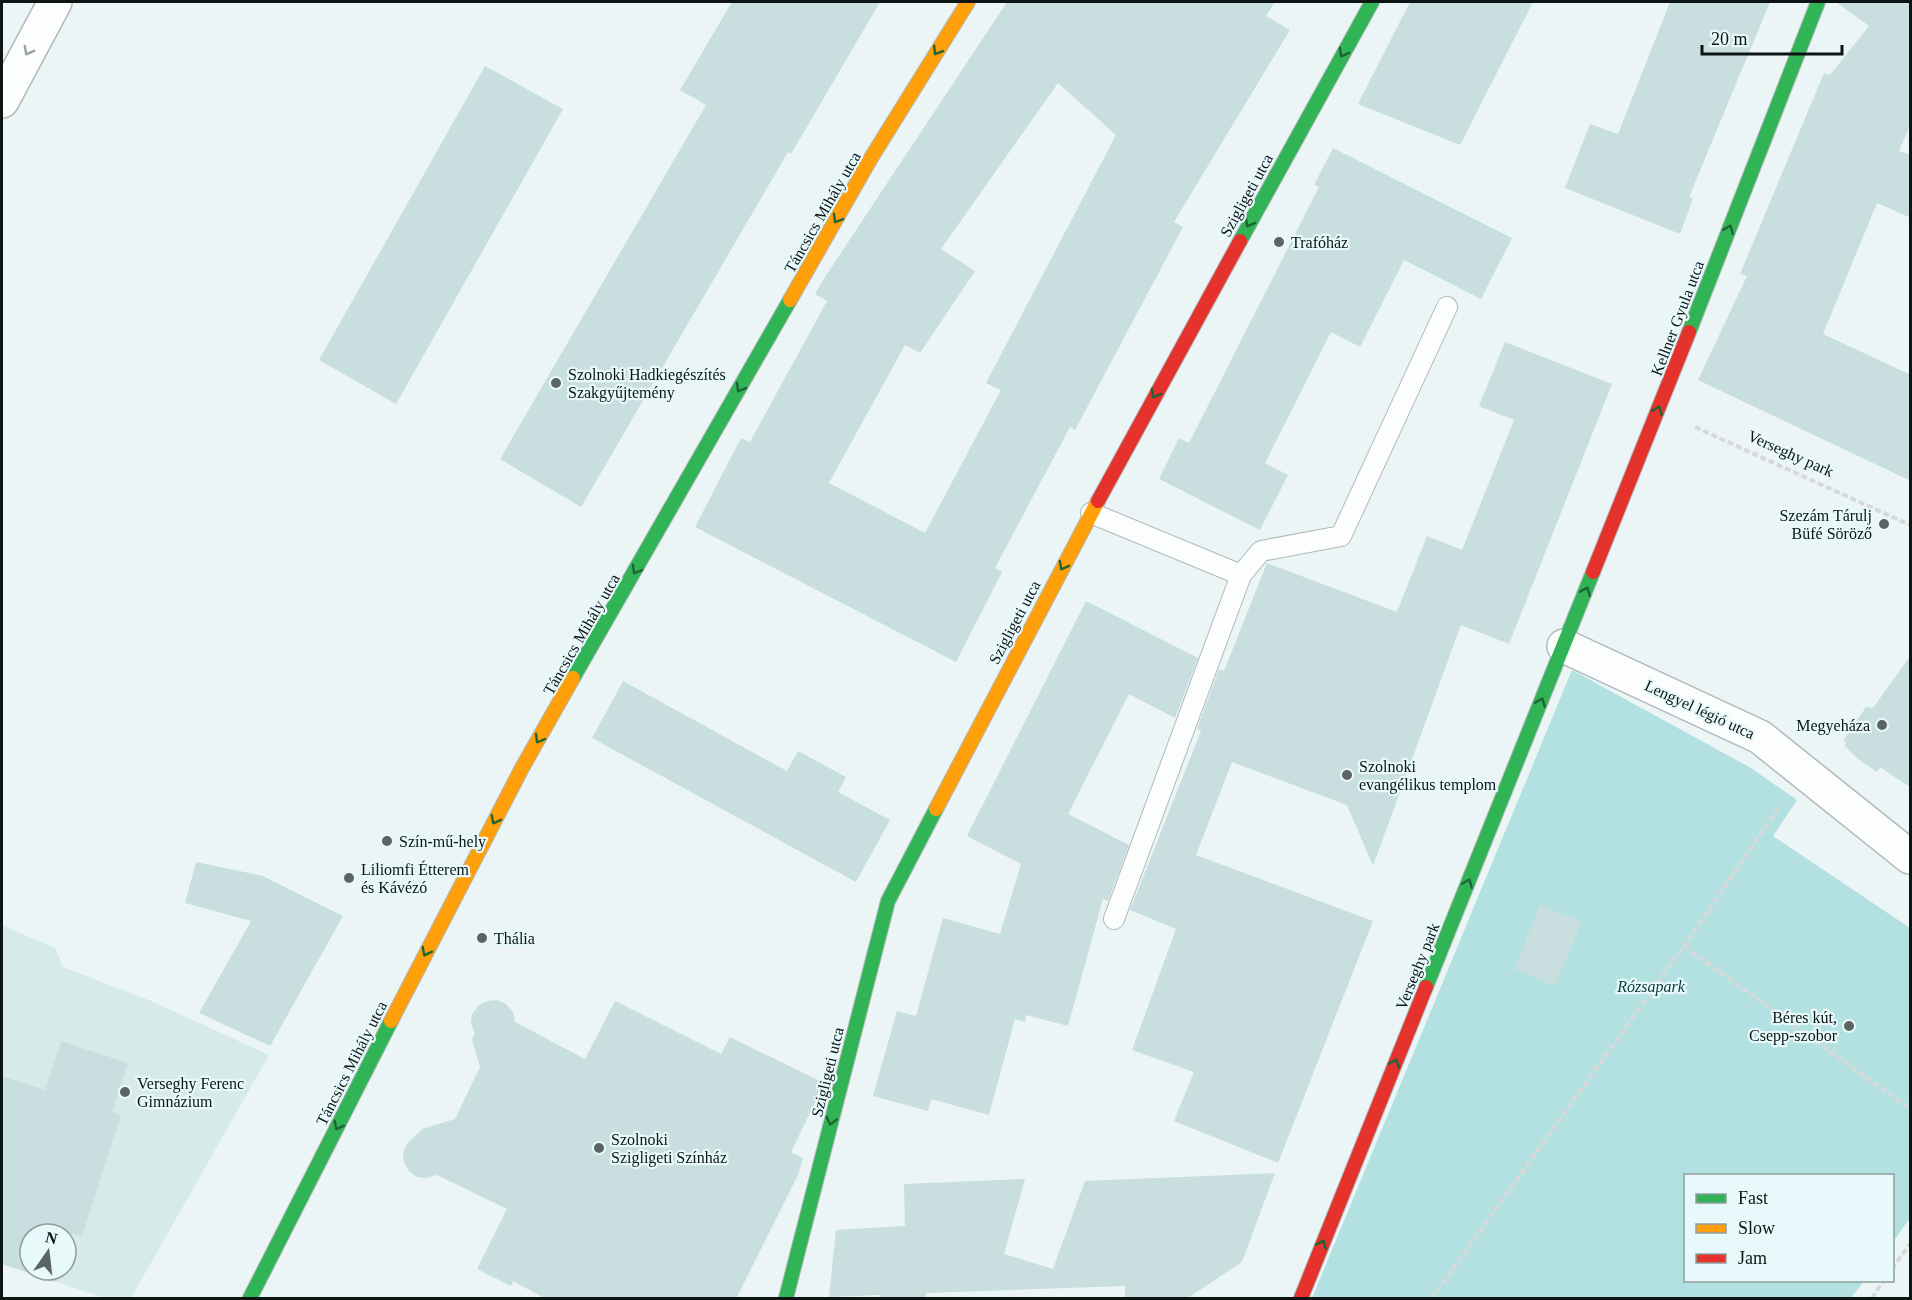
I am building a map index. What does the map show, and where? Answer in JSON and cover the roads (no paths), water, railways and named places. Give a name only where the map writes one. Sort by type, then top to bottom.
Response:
[{"type":"street","points":[[2,101],[55,2]]},
{"type":"street","name":"Táncsics Mihály utca","points":[[250,1299],[522,768],[872,158],[968,2]]},
{"type":"street","name":"Szigligeti utca","points":[[786,1299],[888,901],[1090,513],[1372,2]]},
{"type":"street","name":"Kellner Gyula utca","points":[[1564,645],[1818,2]]},
{"type":"street","name":"Lengyel légió utca","points":[[1564,645],[1760,736],[1911,857]]},
{"type":"street","name":"Verseghy park","points":[[1300,1299],[1564,645]]},
{"type":"lane","points":[[1114,919],[1241,575],[1261,551],[1341,536],[1447,307]]},
{"type":"lane","points":[[1090,513],[1241,575]]},
{"type":"place","name":"Trafóház","points":[[1279,242]]},
{"type":"place","name":"Szolnoki Hadkiegészítés Szakgyűjtemény","points":[[556,383]]},
{"type":"place","name":"Szezám Tárulj Büfé Söröző","points":[[1884,524]]},
{"type":"place","name":"Megyeháza","points":[[1882,725]]},
{"type":"place","name":"Szolnoki evangélikus templom","points":[[1347,775]]},
{"type":"place","name":"Szín-mű-hely","points":[[387,841]]},
{"type":"place","name":"Liliomfi Étterem és Kávézó","points":[[349,878]]},
{"type":"place","name":"Thália","points":[[482,938]]},
{"type":"place","name":"Béres kút, Csepp-szobor","points":[[1849,1026]]},
{"type":"place","name":"Verseghy Ferenc Gimnázium","points":[[125,1092]]},
{"type":"place","name":"Szolnoki Szigligeti Színház","points":[[599,1148]]},
{"type":"park label","name":"Rózsapark","points":[[1651,986]]}]
